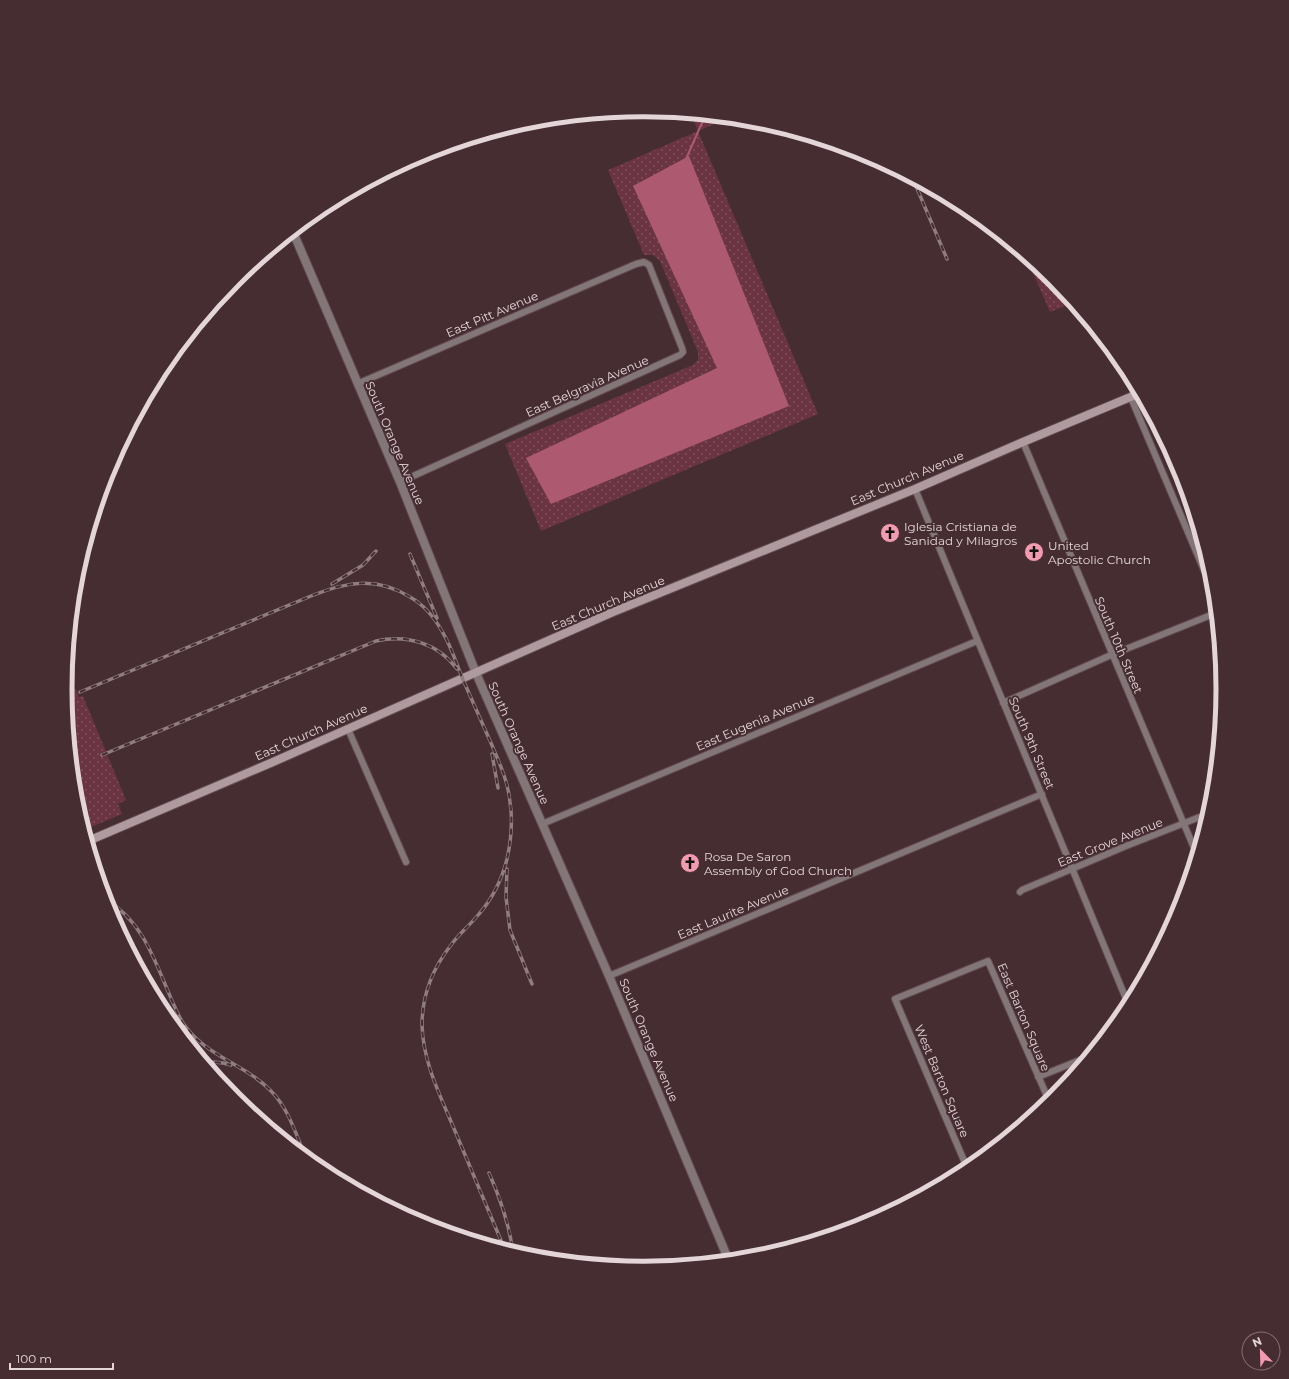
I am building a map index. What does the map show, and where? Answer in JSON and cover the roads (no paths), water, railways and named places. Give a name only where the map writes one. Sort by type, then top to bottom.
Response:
[{"type":"main road","name":"East Church Avenue","points":[[92,839],[273,762],[615,611],[915,489],[1023,442],[1136,396]]},
{"type":"street","name":"South Orange Avenue","points":[[295,236],[400,482],[476,673],[609,976],[727,1256]]},
{"type":"street","name":"East Belgravia Avenue","points":[[400,482],[680,355],[683,352],[682,348],[649,265],[644,262],[636,264]]},
{"type":"street","name":"East Pitt Avenue","points":[[357,384],[636,264]]},
{"type":"street","points":[[1131,398],[1204,570]]},
{"type":"street","name":"South 10th Street","points":[[1023,442],[1194,849]]},
{"type":"street","name":"South 9th Street","points":[[915,489],[1126,999]]},
{"type":"street","points":[[1003,702],[1112,655],[1212,615]]},
{"type":"street","name":"East Eugenia Avenue","points":[[542,824],[977,641]]},
{"type":"street","points":[[348,728],[406,862]]},
{"type":"street","name":"East Laurite Avenue","points":[[609,976],[1042,794]]},
{"type":"street","name":"East Grove Avenue","points":[[1020,892],[1126,846],[1202,816]]},
{"type":"street","name":"West Barton Square","points":[[966,1164],[895,999],[988,961]]},
{"type":"street","name":"East Barton Square","points":[[988,961],[1047,1096]]},
{"type":"street","points":[[1038,1077],[1081,1060]]},
{"type":"waterway","points":[[686,159],[703,120]]},
{"type":"railway","points":[[916,186],[947,259]]},
{"type":"railway","points":[[332,584],[363,565],[376,551]]},
{"type":"railway","points":[[410,554],[437,618]]},
{"type":"railway","points":[[80,692],[336,587],[361,583],[385,586],[397,590],[415,600],[433,617],[449,645],[500,764],[509,794],[511,809],[510,838],[507,859],[502,874],[496,888],[484,908],[454,941],[439,963],[426,993],[422,1025],[426,1053],[434,1080],[502,1244]]},
{"type":"railway","points":[[102,755],[376,641],[399,639],[421,643],[441,653],[457,669]]},
{"type":"railway","points":[[492,754],[498,788]]},
{"type":"railway","points":[[507,869],[506,897],[510,930],[532,984]]},
{"type":"railway","points":[[115,906],[129,919],[146,942],[183,1023],[202,1044],[261,1082],[271,1091],[283,1106],[302,1148]]},
{"type":"railway","points":[[210,1062],[231,1065]]},
{"type":"railway","points":[[489,1173],[504,1212],[512,1246]]},
{"type":"place","name":"Iglesia Cristiana de Sanidad y Milagros","points":[[890,533]]},
{"type":"place","name":"United Apostolic Church","points":[[1034,552]]},
{"type":"place","name":"Rosa De Saron Assembly of God Church","points":[[690,863]]}]
